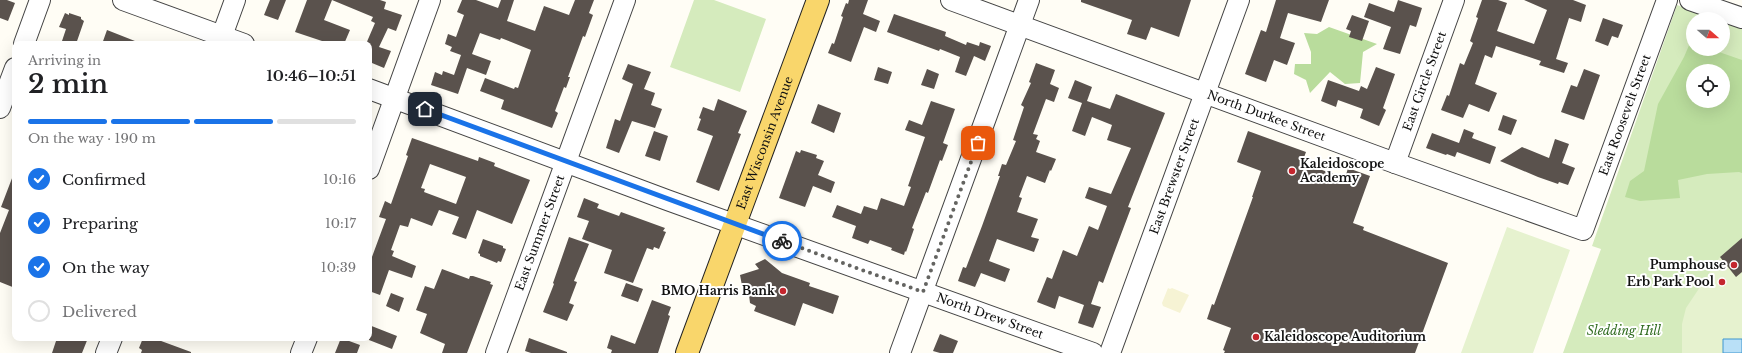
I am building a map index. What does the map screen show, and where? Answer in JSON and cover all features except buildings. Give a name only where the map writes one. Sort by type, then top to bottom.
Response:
[{"type":"main road","name":"East Wisconsin Avenue","points":[[687,353],[818,0]]},
{"type":"street","points":[[25,41],[40,0]]},
{"type":"street","points":[[123,0],[221,40],[235,0]]},
{"type":"street","points":[[372,161],[430,0]]},
{"type":"street","name":"East Summer Street","points":[[496,353],[625,0]]},
{"type":"street","name":"North Durkee Street","points":[[951,0],[1021,24],[1395,163],[1583,230]]},
{"type":"street","points":[[900,353],[1030,0]]},
{"type":"street","name":"East Brewster Street","points":[[1110,353],[1239,0]]},
{"type":"street","name":"East Circle Street","points":[[1395,163],[1454,0]]},
{"type":"street","name":"East Roosevelt Street","points":[[1583,230],[1667,0]]},
{"type":"street","points":[[1690,0],[1738,11]]},
{"type":"street","points":[[0,108],[12,76]]},
{"type":"street","name":"North Drew Street","points":[[372,90],[734,224],[1093,353]]},
{"type":"street","points":[[106,353],[111,341]]},
{"type":"street","points":[[301,353],[305,341]]},
{"type":"shaded area","points":[[1168,288],[1172,288],[1189,295],[1180,313],[1163,306],[1162,303]]},
{"type":"green space","points":[[694,0],[714,0],[766,19],[740,92],[670,67]]},
{"type":"green space","name":"Sledding Hill","points":[[1677,5],[1696,12],[1686,12],[1686,56],[1730,56],[1730,25],[1742,29],[1742,353],[1563,353],[1601,249],[1592,246]]},
{"type":"green space","points":[[1329,27],[1377,44],[1363,52],[1360,83],[1345,84],[1330,72],[1310,93],[1306,80],[1294,74],[1295,64],[1311,64],[1311,52],[1304,33],[1317,34]]},
{"type":"green space","points":[[1686,52],[1686,56],[1730,56],[1742,60],[1742,173],[1707,174],[1678,180],[1680,198],[1640,201],[1625,197],[1630,181],[1644,171],[1658,104]]},
{"type":"green space","points":[[1507,227],[1570,250],[1533,353],[1461,353]]},
{"type":"green space","name":"Erb Park Pool","points":[[1742,238],[1742,353],[1682,353],[1682,324],[1686,308],[1720,257]]},
{"type":"water","points":[[1723,339],[1742,339],[1742,353],[1723,353]]},
{"type":"way so far","points":[[782,241],[923,292],[978,143]]},
{"type":"place","name":"Kaleidoscope Academy","points":[[1292,171]]},
{"type":"place","name":"Pumphouse","points":[[1734,265]]},
{"type":"place","name":"Erb Park Pool","points":[[1722,282]]},
{"type":"place","name":"BMO Harris Bank","points":[[783,291]]},
{"type":"place","name":"Kaleidoscope Auditorium","points":[[1256,337]]},
{"type":"route","points":[[425,109],[667,200],[782,241]]}]
